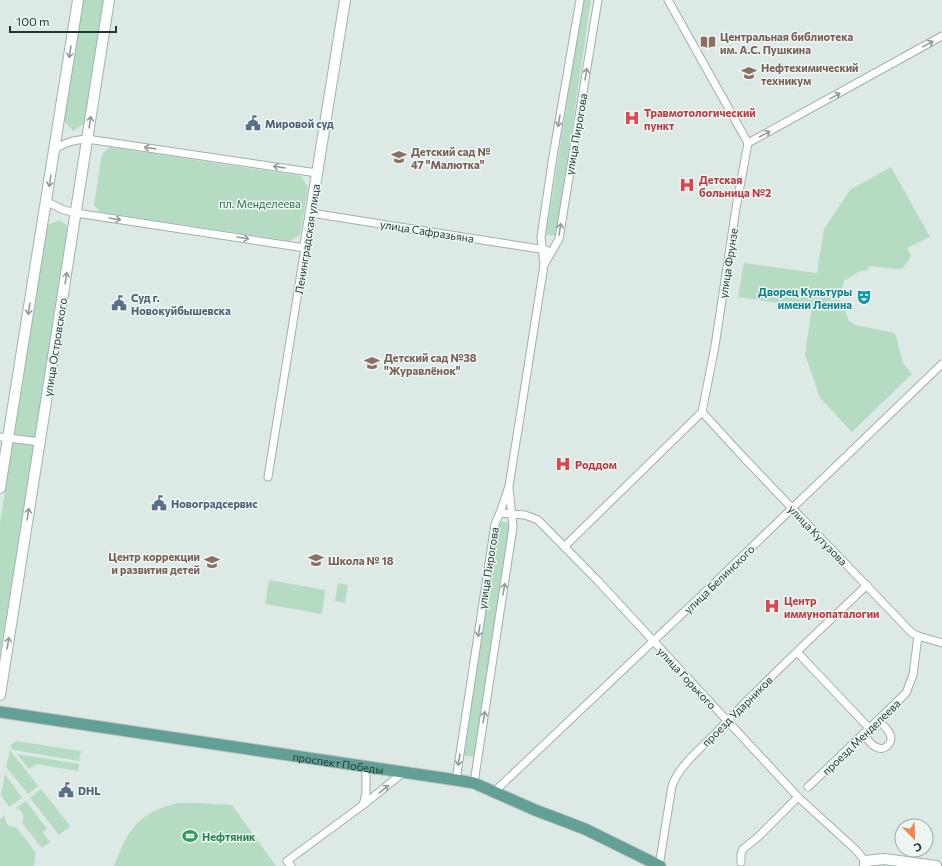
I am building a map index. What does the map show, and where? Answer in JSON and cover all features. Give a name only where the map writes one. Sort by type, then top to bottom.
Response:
[{"type":"main road","points":[[0,488],[4,437],[47,202],[78,0]]},
{"type":"main road","name":"улица Островского","points":[[0,695],[109,0]]},
{"type":"main road","name":"Ленинградская улица","points":[[306,248],[345,0]]},
{"type":"main road","name":"проспект Победы","points":[[0,712],[474,783],[535,810],[585,829],[660,866]]},
{"type":"main road","points":[[865,864],[884,859],[936,866]]},
{"type":"street","name":"улица Пирогова","points":[[456,780],[495,524],[509,486],[544,264],[541,238],[553,156],[580,0]]},
{"type":"street","name":"улица Пирогова","points":[[544,264],[559,239],[598,0]]},
{"type":"street","points":[[668,0],[748,143],[942,36]]},
{"type":"street","points":[[55,149],[65,142],[87,139],[317,173]]},
{"type":"street","name":"улица Фрунзе","points":[[702,412],[715,346],[736,208],[748,143]]},
{"type":"street","points":[[47,202],[64,210],[76,213],[306,248]]},
{"type":"street","name":"улица Сафразьяна","points":[[311,213],[552,251]]},
{"type":"street","name":"Ленинградская улица","points":[[268,477],[306,248]]},
{"type":"street","name":"улица Белинского","points":[[494,792],[653,642],[942,364]]},
{"type":"street","points":[[565,546],[702,412]]},
{"type":"street","name":"улица Кутузова","points":[[702,412],[912,633],[942,643]]},
{"type":"street","points":[[4,437],[40,442]]},
{"type":"street","name":"улица Пирогова","points":[[474,783],[513,527],[509,486]]},
{"type":"street","name":"улица Горького","points":[[500,513],[525,515],[538,520],[565,546],[798,797],[856,850],[865,864]]},
{"type":"street","name":"проезд Ударников","points":[[660,866],[672,786],[675,778],[682,768],[727,720],[867,585]]},
{"type":"street","name":"проезд Менделеева","points":[[808,787],[906,693],[912,675],[918,636]]},
{"type":"street","points":[[797,652],[869,728]]},
{"type":"street","points":[[863,734],[875,747],[881,749],[888,746],[891,740],[890,733],[878,720]]},
{"type":"street","points":[[363,806],[366,793],[366,766]]},
{"type":"street","points":[[289,864],[404,772]]},
{"type":"street","points":[[741,862],[741,854],[743,849],[758,837],[798,797]]},
{"type":"green space","points":[[83,0],[104,0],[85,123],[73,131],[64,120]]},
{"type":"green space","points":[[583,0],[591,0],[556,236],[546,235]]},
{"type":"green space","name":"пл. Менделеева","points":[[110,147],[301,176],[308,187],[300,235],[290,241],[100,212],[94,205],[102,154]]},
{"type":"green space","points":[[891,167],[930,237],[907,248],[911,256],[903,268],[897,269],[869,266],[867,270],[858,272],[844,280],[839,308],[845,310],[849,321],[855,325],[895,333],[903,363],[912,374],[852,432],[820,398],[805,354],[812,308],[738,297],[744,263],[817,273],[824,229],[850,190]]},
{"type":"green space","points":[[60,220],[70,228],[35,440],[14,438],[47,225]]},
{"type":"green space","points":[[13,440],[35,443],[0,655],[0,523]]},
{"type":"green space","points":[[497,521],[510,523],[474,757],[463,755]]},
{"type":"green space","points":[[269,580],[325,590],[322,614],[265,604]]},
{"type":"green space","points":[[338,583],[348,585],[345,603],[335,601]]},
{"type":"green space","points":[[16,741],[81,751],[79,761],[13,750],[10,746]]},
{"type":"green space","points":[[10,750],[38,786],[28,794],[6,767]]},
{"type":"green space","points":[[17,754],[79,764],[78,771],[36,764],[29,769]]},
{"type":"green space","points":[[5,774],[22,798],[9,807],[1,795]]},
{"type":"green space","points":[[41,789],[70,826],[59,835],[30,798]]},
{"type":"green space","points":[[26,801],[47,829],[42,832],[50,842],[42,848],[22,823],[23,814],[16,808]]},
{"type":"green space","name":"Нефтяник","points":[[178,803],[232,805],[276,866],[114,866],[124,842],[136,824],[153,812]]},
{"type":"green space","points":[[5,815],[5,820],[8,824],[11,827],[16,827],[36,853],[34,866],[0,866],[0,819]]},
{"type":"place","name":"Центральная библиотека им. А.С. Пушкина","points":[[708,42]]},
{"type":"place","name":"Нефтехимический техникум","points":[[749,73]]},
{"type":"place","name":"Травмотологический пункт","points":[[632,118]]},
{"type":"place","name":"Мировой суд","points":[[253,123]]},
{"type":"place","name":"Детский сад № 47 \"Малютка\"","points":[[399,157]]},
{"type":"place","name":"Детская больница №2","points":[[687,185]]},
{"type":"place","name":"Дворец Культуры имени Ленина","points":[[864,297]]},
{"type":"place","name":"Суд г. Новокуйбышевска","points":[[119,303]]},
{"type":"place","name":"Детский сад №38 \"Журавлёнок\"","points":[[372,363]]},
{"type":"place","name":"Роддом","points":[[563,464]]},
{"type":"place","name":"Новоградсервис","points":[[159,503]]},
{"type":"place","name":"Школа № 18","points":[[316,560]]},
{"type":"place","name":"Центр коррекции и развития детей","points":[[212,562]]},
{"type":"place","name":"Центр иммунопаталогии","points":[[772,606]]},
{"type":"place","name":"DHL","points":[[66,790]]},
{"type":"place","name":"Нефтяник","points":[[190,836]]}]
